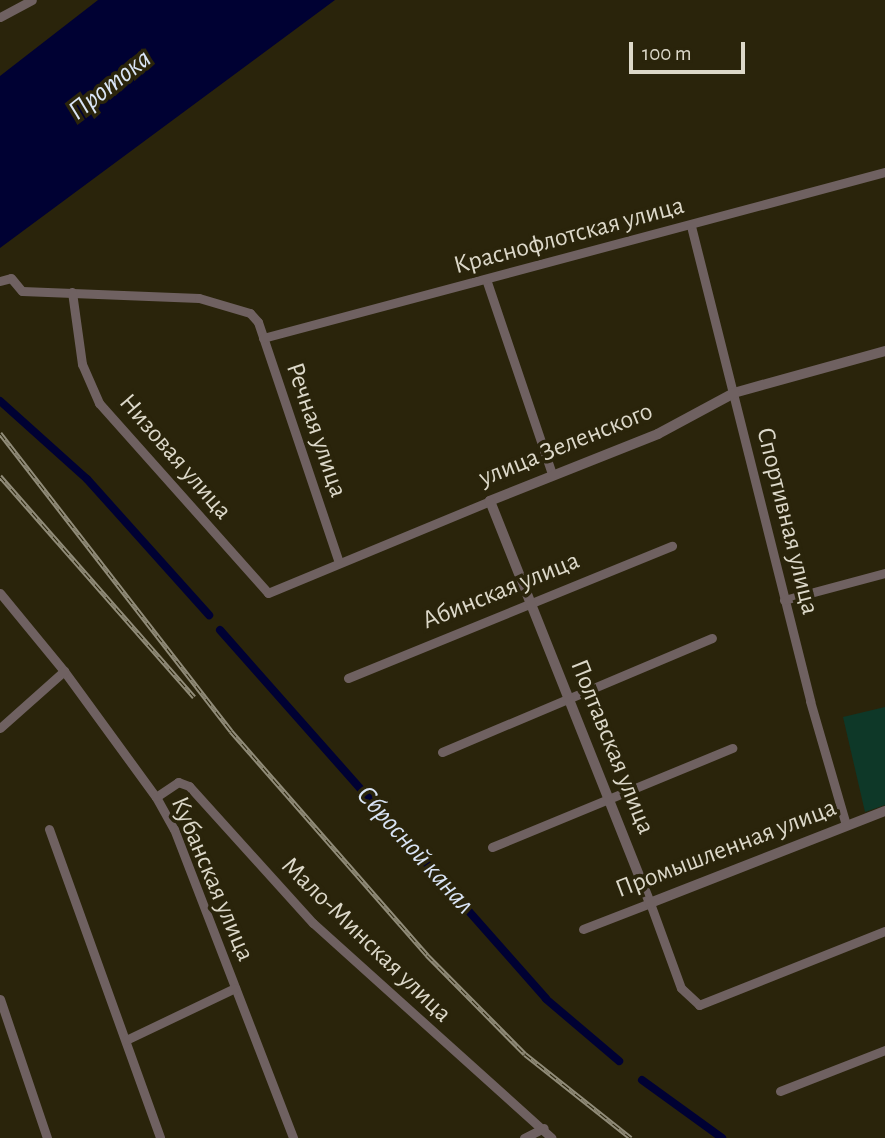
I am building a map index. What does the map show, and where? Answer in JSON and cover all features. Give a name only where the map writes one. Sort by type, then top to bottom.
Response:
[{"type":"street","points":[[0,17],[32,0]]},
{"type":"street","name":"Краснофлотская улица","points":[[263,338],[691,226],[885,172]]},
{"type":"street","name":"Спортивная улица","points":[[691,226],[784,600],[846,825]]},
{"type":"street","points":[[0,281],[11,278],[22,291],[72,292]]},
{"type":"street","points":[[486,279],[552,474]]},
{"type":"street","name":"Речная улица","points":[[72,292],[199,298],[250,313],[263,338],[339,562]]},
{"type":"street","name":"Низовая улица","points":[[72,292],[82,364],[99,403],[268,593]]},
{"type":"street","name":"улица Зеленского","points":[[268,593],[552,474],[658,434],[734,393],[885,351]]},
{"type":"street","name":"Полтавская улица","points":[[490,501],[650,903],[681,988],[699,1005],[885,931]]},
{"type":"street","name":"Абинская улица","points":[[348,678],[528,602],[672,546]]},
{"type":"street","points":[[784,600],[885,573]]},
{"type":"street","name":"Кубанская улица","points":[[0,593],[64,671],[156,797],[174,829],[293,1138]]},
{"type":"street","points":[[442,752],[712,638]]},
{"type":"street","points":[[0,728],[64,671]]},
{"type":"street","points":[[492,847],[609,802],[732,748]]},
{"type":"street","name":"Мало-Минская улица","points":[[156,797],[178,782],[188,786],[313,923],[447,1047],[501,1087],[552,1138]]},
{"type":"street","name":"Промышленная улица","points":[[583,929],[885,811]]},
{"type":"street","points":[[49,829],[160,1138]]},
{"type":"street","points":[[126,1040],[234,988]]},
{"type":"street","points":[[0,999],[47,1138]]},
{"type":"street","points":[[780,1091],[885,1050]]},
{"type":"street","points":[[524,1138],[544,1128]]},
{"type":"green space","points":[[885,707],[885,805],[865,812],[843,717]]},
{"type":"water","name":"Протока","points":[[98,0],[335,0],[0,248],[0,76]]},
{"type":"waterway","name":"Сбросной канал","points":[[0,401],[87,479],[209,615]]},
{"type":"waterway","name":"Сбросной канал","points":[[220,630],[546,999],[619,1061]]},
{"type":"waterway","name":"Сбросной канал","points":[[642,1080],[722,1138]]},
{"type":"railway","points":[[0,433],[231,731],[427,955],[525,1054],[631,1138]]},
{"type":"railway","points":[[0,476],[194,697]]}]
